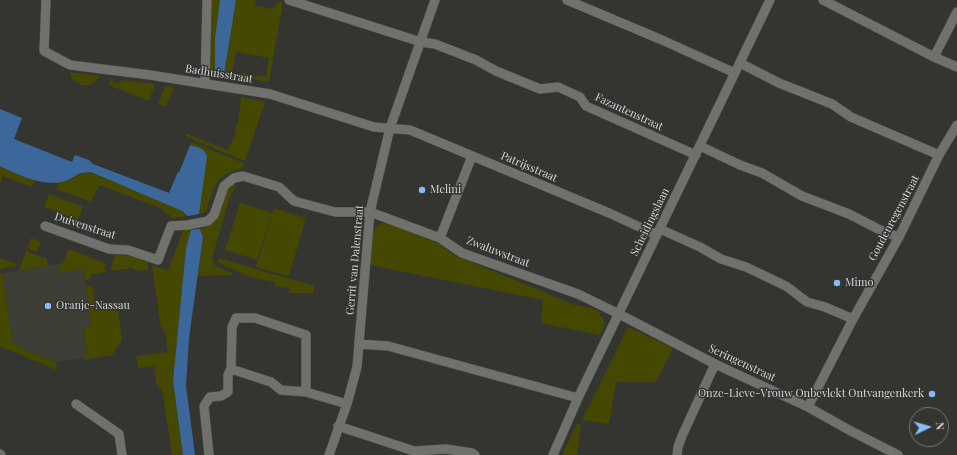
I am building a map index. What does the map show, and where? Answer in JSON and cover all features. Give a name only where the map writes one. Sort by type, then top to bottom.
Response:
[{"type":"street","name":"Badhuisstraat","points":[[46,0],[44,51],[70,65],[150,75],[270,94],[374,128],[390,128]]},
{"type":"street","points":[[205,84],[207,0]]},
{"type":"street","name":"Fazantenstraat","points":[[289,0],[421,42],[435,44],[476,60],[496,71],[540,89],[558,87],[580,96],[586,106],[696,155]]},
{"type":"street","name":"Gerrit van Dalenstraat","points":[[329,455],[347,404],[357,367],[370,212],[390,128],[435,0]]},
{"type":"street","points":[[567,0],[735,73]]},
{"type":"street","name":"Scheidingslaan","points":[[553,455],[578,398],[770,0]]},
{"type":"street","points":[[823,0],[934,57],[957,67]]},
{"type":"street","points":[[934,57],[957,12]]},
{"type":"street","points":[[740,63],[779,83],[832,104],[851,117],[940,155]]},
{"type":"street","name":"Goudenregenstraat","points":[[808,407],[853,319],[899,237],[940,155],[957,125]]},
{"type":"street","name":"Patrijsstraat","points":[[390,128],[410,130],[607,212],[700,247],[721,259],[746,267],[786,286],[807,302],[826,307],[853,319]]},
{"type":"street","points":[[700,146],[740,165],[762,173],[802,196],[849,214],[882,231],[899,237]]},
{"type":"street","points":[[440,238],[472,156]]},
{"type":"street","name":"Duivenstraat","points":[[45,226],[108,249],[128,250],[158,260],[171,226],[188,225],[208,221],[214,215],[224,186],[234,178],[243,176],[279,187],[294,201],[335,212],[370,212]]},
{"type":"street","name":"Zwaluwstraat","points":[[370,212],[440,238],[462,252],[573,292],[619,314]]},
{"type":"street","name":"Seringenstraat","points":[[619,314],[715,364],[808,407],[898,455]]},
{"type":"street","points":[[209,455],[204,406],[210,397],[221,396],[228,392],[228,375],[231,369],[232,327],[236,318],[255,318],[306,335],[306,392]]},
{"type":"street","points":[[359,344],[388,346],[578,398]]},
{"type":"street","points":[[677,455],[682,436],[715,364]]},
{"type":"street","points":[[231,369],[271,382],[281,390],[306,392],[347,404]]},
{"type":"street","points":[[76,404],[119,434],[122,455]]},
{"type":"street","points":[[338,426],[414,451],[446,449],[472,453],[475,455]]},
{"type":"shaded area","points":[[211,0],[220,0],[215,38],[215,73],[209,72]]},
{"type":"shaded area","points":[[236,0],[256,0],[255,6],[273,9],[278,2],[283,2],[269,82],[239,77],[240,73],[266,77],[269,58],[236,52],[232,76],[224,74]]},
{"type":"shaded area","points":[[70,72],[99,76],[92,84],[81,85],[72,79]]},
{"type":"shaded area","points":[[110,79],[113,79],[113,82],[120,83],[121,80],[155,84],[149,101],[109,85]]},
{"type":"shaded area","points":[[165,86],[174,87],[166,107],[158,104]]},
{"type":"shaded area","points":[[241,97],[265,102],[245,161],[186,137],[187,134],[228,150],[236,132]]},
{"type":"shaded area","points":[[191,142],[244,163],[243,168],[226,174],[217,182],[207,210],[204,213],[199,214],[202,149],[190,145]]},
{"type":"shaded area","points":[[0,166],[15,174],[35,181],[32,187],[3,176],[0,184]]},
{"type":"shaded area","points":[[91,172],[182,211],[188,216],[171,218],[170,215],[164,212],[163,209],[99,185],[91,202],[56,189],[58,183],[68,181],[81,174]]},
{"type":"shaded area","points":[[237,184],[230,196],[212,258],[214,265],[232,273],[232,275],[198,276],[203,237],[200,229],[209,226],[215,221],[227,193],[231,187]]},
{"type":"shaded area","points":[[49,194],[83,207],[78,220],[44,207]]},
{"type":"shaded area","points":[[240,203],[272,213],[257,260],[225,250]]},
{"type":"shaded area","points":[[274,208],[306,218],[289,276],[256,267]]},
{"type":"shaded area","points":[[384,223],[390,223],[439,244],[454,255],[575,305],[592,308],[600,312],[599,315],[603,318],[605,324],[600,335],[541,323],[543,300],[370,265],[371,242],[376,226]]},
{"type":"shaded area","points":[[183,230],[191,230],[186,248],[173,381],[183,455],[172,455],[162,389],[160,389],[159,385],[157,385],[154,366],[138,368],[136,356],[168,352],[165,332],[161,328],[152,265],[168,271]]},
{"type":"shaded area","points":[[31,238],[41,242],[37,252],[27,248]]},
{"type":"shaded area","points":[[69,249],[106,264],[106,272],[90,275],[91,279],[85,280],[83,269],[60,273],[59,264],[63,263]]},
{"type":"shaded area","points":[[26,251],[47,259],[48,266],[19,270]]},
{"type":"shaded area","points":[[115,254],[135,257],[148,262],[148,270],[137,271],[132,268],[111,271]]},
{"type":"shaded area","points":[[0,258],[17,264],[16,266],[0,269]]},
{"type":"shaded area","points":[[219,258],[314,286],[314,293],[290,293],[289,287],[276,287],[275,282],[249,277],[218,262]]},
{"type":"shaded area","name":"Oranje-Nassau","points":[[59,264],[60,273],[83,269],[92,327],[83,328],[87,357],[56,362],[30,352],[13,343],[2,273]]},
{"type":"shaded area","points":[[0,273],[2,273],[13,343],[30,352],[56,362],[57,370],[0,346]]},
{"type":"shaded area","points":[[92,285],[96,310],[112,307],[113,310],[118,310],[122,340],[112,355],[83,360],[83,358],[87,357],[83,328],[91,327],[86,286]]},
{"type":"shaded area","points":[[628,327],[673,348],[656,382],[616,382],[609,424],[582,420]]},
{"type":"shaded area","points":[[577,424],[581,425],[577,455],[562,455]]},
{"type":"water","points":[[220,0],[236,0],[224,74],[215,73],[215,38]]},
{"type":"water","points":[[0,109],[22,118],[14,139],[72,162],[75,155],[89,160],[93,164],[169,193],[190,145],[201,148],[207,157],[199,214],[188,216],[182,211],[91,172],[81,173],[69,180],[54,183],[30,179],[0,166]]},
{"type":"water","points":[[200,229],[203,237],[189,338],[186,386],[195,455],[183,455],[173,381],[186,248],[191,230]]},
{"type":"place","name":"Melini","points":[[422,190]]},
{"type":"place","name":"Mimo","points":[[837,283]]},
{"type":"place","name":"Oranje-Nassau","points":[[48,306]]},
{"type":"place","name":"Onze-Lieve-Vrouw Onbevlekt Ontvangenkerk","points":[[932,394]]}]
